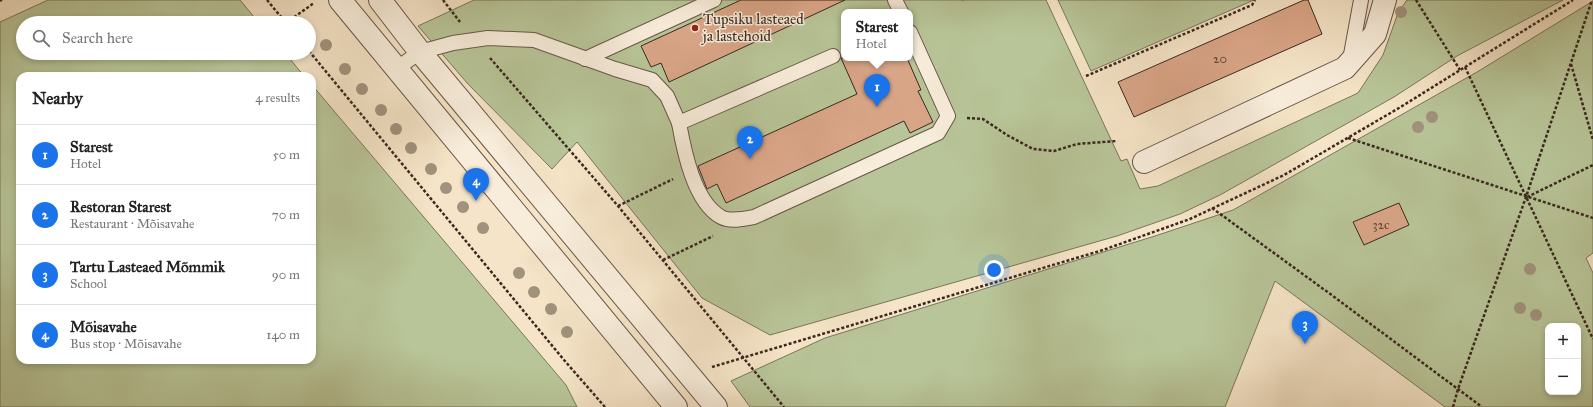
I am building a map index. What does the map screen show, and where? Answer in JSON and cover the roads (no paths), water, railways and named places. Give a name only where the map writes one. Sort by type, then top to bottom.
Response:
[{"type":"street","points":[[340,0],[676,407]]},
{"type":"street","points":[[380,0],[420,52],[716,407]]},
{"type":"street","points":[[1144,162],[1345,68],[1375,34],[1385,0]]},
{"type":"lane","points":[[585,58],[714,0]]},
{"type":"lane","points":[[895,0],[900,9]]},
{"type":"lane","points":[[1349,64],[1361,0]]},
{"type":"lane","points":[[396,69],[420,52],[453,43],[488,38],[534,40],[652,80],[667,96],[679,123],[682,140],[691,171],[700,194],[710,208],[722,217],[740,220],[754,217],[938,134],[948,116],[913,39]]},
{"type":"lane","points":[[679,123],[833,56]]},
{"type":"place","name":"Tupsiku lasteaed ja lastehoid","points":[[695,28]]},
{"type":"place","name":"Starest","points":[[877,107]]},
{"type":"place","name":"Restoran Starest","points":[[750,159]]},
{"type":"place","name":"Mõisavahe","points":[[476,201]]},
{"type":"place","name":"Tartu Lasteaed Mõmmik","points":[[1305,344]]}]
